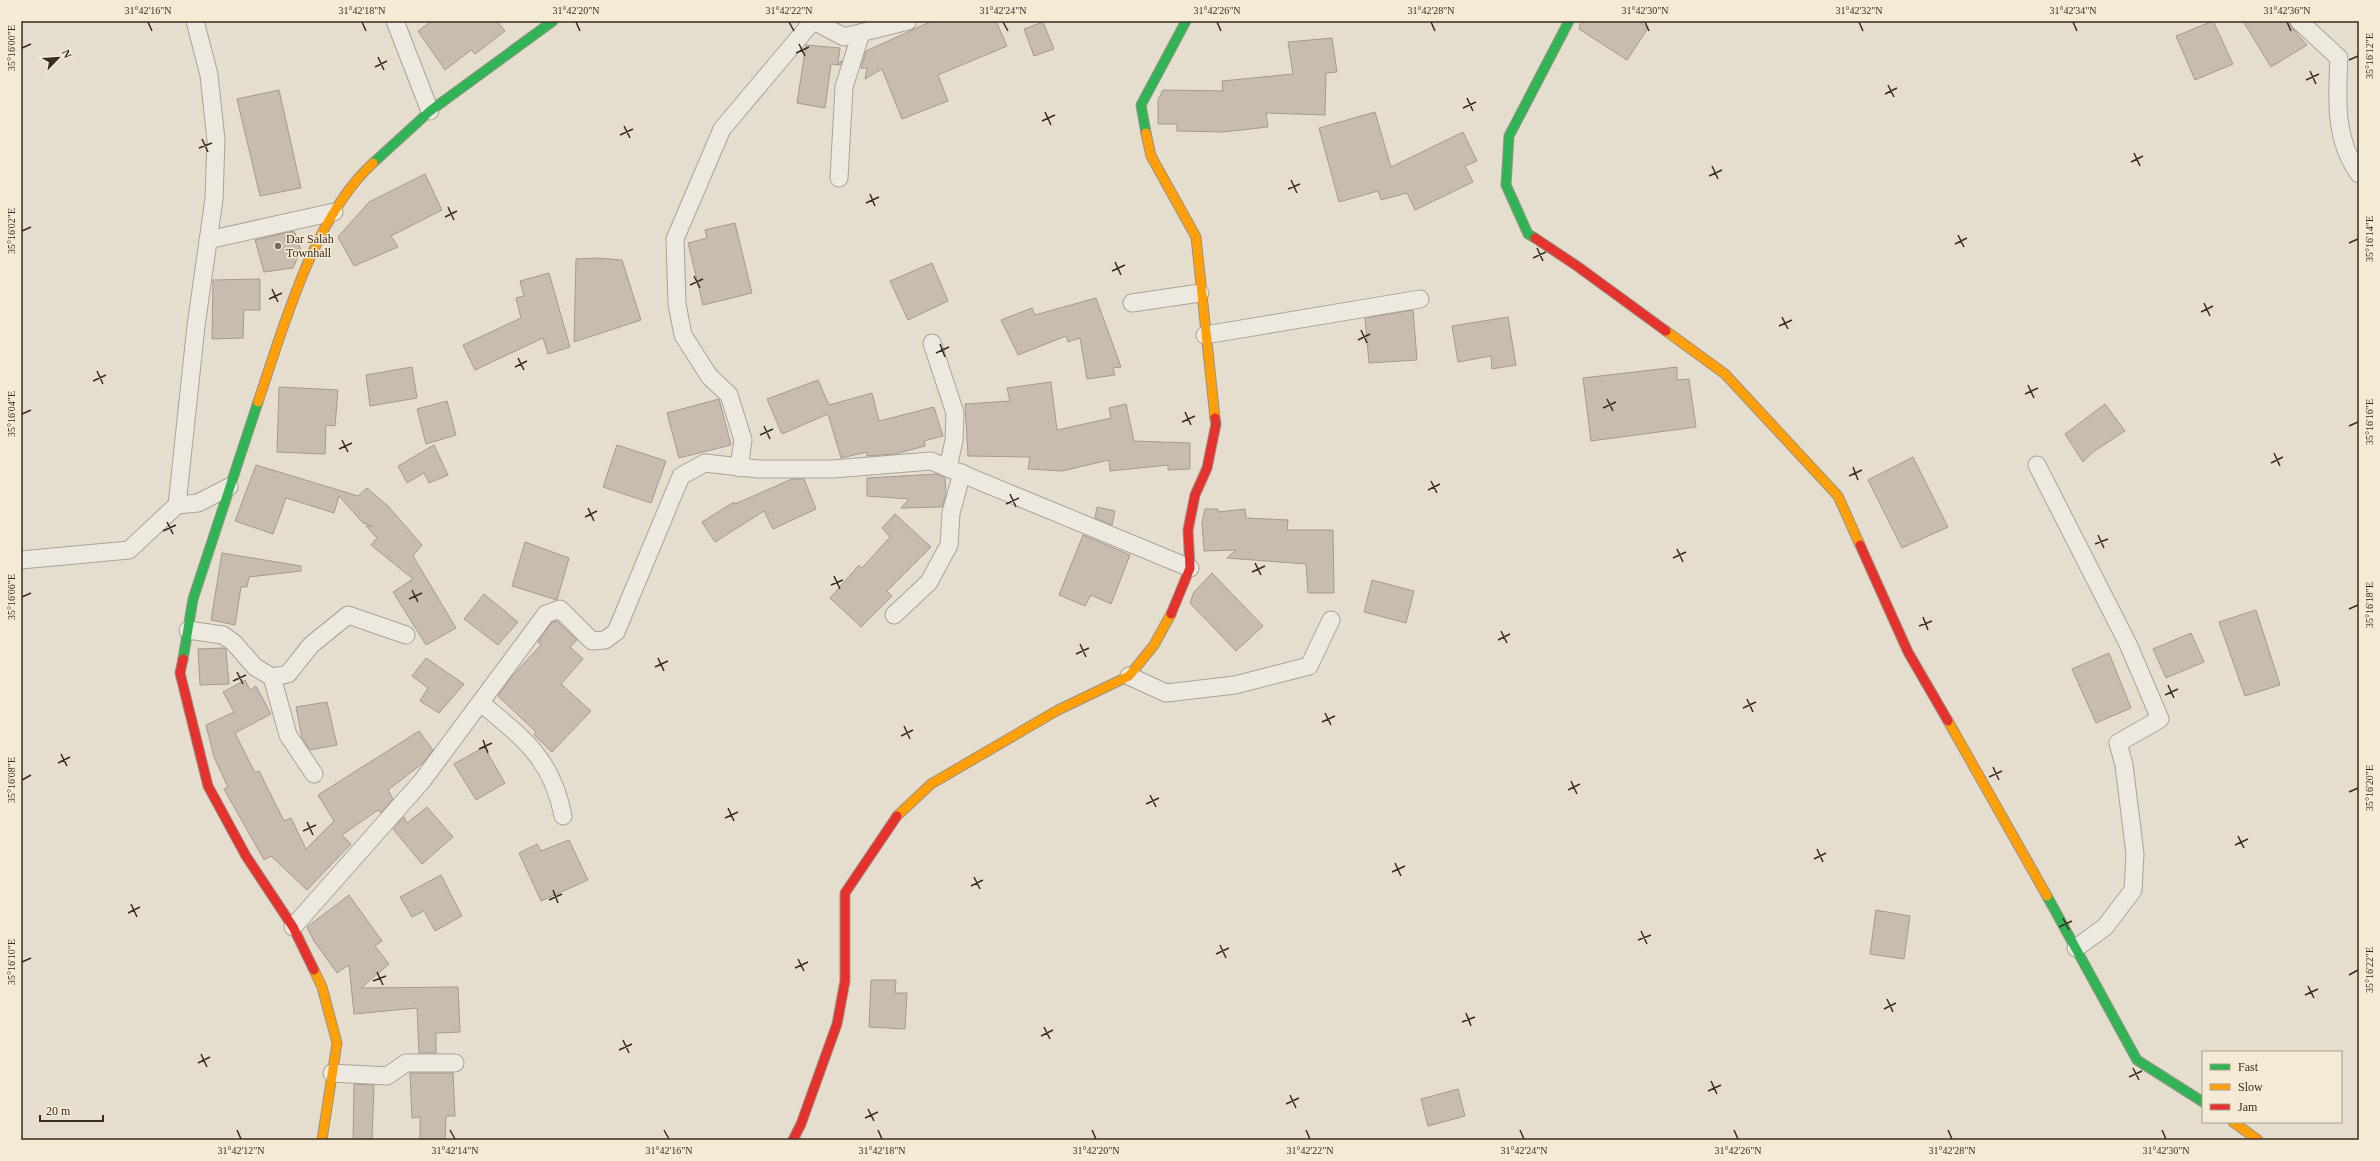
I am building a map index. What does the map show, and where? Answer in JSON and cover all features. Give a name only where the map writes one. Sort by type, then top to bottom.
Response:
[{"type":"street","points":[[177,505],[196,326],[214,199],[216,140],[209,75],[195,21]]},
{"type":"street","points":[[395,21],[430,111]]},
{"type":"street","points":[[322,1140],[337,1043],[324,994],[293,927],[246,856],[208,786],[180,673],[193,598],[229,487],[284,327],[321,232],[358,176],[430,111],[552,21]]},
{"type":"street","points":[[739,468],[743,440],[728,395],[710,376],[684,335],[677,304],[675,239],[722,130],[814,21],[844,37],[908,21]]},
{"type":"street","points":[[793,1140],[801,1124],[837,1024],[846,981],[845,893],[901,810],[931,784],[971,760],[1058,710],[1129,676],[1154,645],[1175,607],[1190,568],[1188,530],[1195,495],[1207,468],[1216,424],[1200,293],[1196,237],[1151,156],[1141,105],[1186,21]]},
{"type":"street","points":[[1569,21],[1509,136],[1506,185],[1528,234],[1577,266],[1725,374],[1838,496],[1908,652],[2023,851],[2137,1060],[2202,1101]]},
{"type":"street","points":[[2299,21],[2339,58],[2337,103],[2341,136],[2351,163],[2359,174]]},
{"type":"street","points":[[839,178],[844,87],[861,33]]},
{"type":"street","points":[[208,240],[334,212]]},
{"type":"street","points":[[1132,303],[1200,293]]},
{"type":"street","points":[[1205,335],[1420,299]]},
{"type":"street","points":[[894,614],[929,582],[949,545],[955,470],[955,413],[932,343]]},
{"type":"street","points":[[293,927],[422,781],[546,614],[560,609],[592,641],[605,640],[616,632],[681,476],[705,463],[739,468],[833,469],[931,461],[1190,568]]},
{"type":"street","points":[[2037,465],[2128,644],[2160,719],[2118,744],[2124,765],[2135,854],[2133,890],[2105,927],[2076,948]]},
{"type":"street","points":[[21,560],[129,550],[177,505],[198,502],[229,487]]},
{"type":"street","points":[[188,630],[223,635],[234,643],[255,667],[272,677],[288,674],[311,646],[348,615],[406,635]]},
{"type":"street","points":[[1129,676],[1166,693],[1236,686],[1279,675],[1309,666],[1331,620]]},
{"type":"street","points":[[272,677],[288,735],[314,774]]},
{"type":"street","points":[[481,703],[513,730],[540,756],[552,776],[559,794],[563,816]]},
{"type":"street","points":[[332,1073],[387,1076],[406,1063],[455,1063]]},
{"type":"street","points":[[2234,1123],[2258,1140]]},
{"type":"building","points":[[432,21],[497,21],[505,31],[475,54],[471,50],[445,70],[418,31]]},
{"type":"building","points":[[932,21],[996,21],[1007,46],[938,75],[948,101],[902,119],[882,69],[865,79],[867,68],[861,68],[866,51]]},
{"type":"building","points":[[1581,21],[1639,21],[1648,28],[1627,60],[1579,29]]},
{"type":"building","points":[[2213,21],[2233,64],[2195,80],[2176,36]]},
{"type":"building","points":[[2243,21],[2289,21],[2292,28],[2307,45],[2271,67]]},
{"type":"building","points":[[1043,22],[1054,49],[1034,56],[1024,29]]},
{"type":"building","points":[[1332,38],[1337,72],[1326,73],[1325,115],[1266,113],[1268,127],[1223,132],[1177,131],[1177,124],[1158,124],[1158,100],[1163,90],[1223,91],[1222,81],[1293,74],[1288,42]]},
{"type":"building","points":[[806,45],[840,48],[838,63],[842,61],[840,65],[831,64],[825,108],[797,103]]},
{"type":"building","points":[[279,90],[301,188],[260,196],[237,99]]},
{"type":"building","points":[[1375,112],[1391,167],[1463,132],[1477,161],[1465,166],[1473,182],[1415,210],[1407,193],[1381,200],[1378,191],[1339,202],[1319,128]]},
{"type":"building","points":[[425,174],[442,210],[391,236],[398,247],[354,266],[338,237],[369,202]]},
{"type":"building","points":[[735,223],[752,293],[703,305],[688,243],[707,238],[705,230]]},
{"type":"building","name":"Dar Salah Townhall","points":[[294,231],[301,250],[293,268],[264,272],[255,240]]},
{"type":"building","points":[[598,258],[622,260],[641,320],[574,342],[576,259]]},
{"type":"building","points":[[932,263],[948,301],[908,320],[890,281]]},
{"type":"building","points":[[549,273],[570,347],[548,354],[543,338],[475,370],[463,345],[521,318],[516,298],[524,296],[520,281]]},
{"type":"building","points":[[260,279],[260,310],[244,310],[243,338],[212,339],[213,280]]},
{"type":"building","points":[[1096,298],[1121,367],[1113,368],[1115,375],[1087,379],[1080,338],[1068,342],[1066,336],[1018,355],[1001,320],[1032,308],[1035,315]]},
{"type":"building","points":[[1413,310],[1417,360],[1369,363],[1365,318]]},
{"type":"building","points":[[1508,317],[1516,365],[1492,369],[1491,356],[1458,362],[1452,326]]},
{"type":"building","points":[[412,367],[417,398],[370,406],[366,375]]},
{"type":"building","points":[[1677,367],[1677,380],[1689,379],[1696,427],[1591,441],[1583,378]]},
{"type":"building","points":[[818,380],[829,405],[872,393],[879,421],[934,407],[943,436],[924,441],[925,446],[895,454],[867,456],[867,452],[841,458],[828,414],[782,434],[767,399]]},
{"type":"building","points":[[1051,382],[1057,430],[1111,418],[1109,408],[1126,404],[1134,441],[1190,443],[1190,469],[1168,470],[1168,465],[1110,471],[1109,460],[1062,471],[1028,469],[1030,457],[968,456],[965,404],[1010,401],[1007,388]]},
{"type":"building","points":[[279,387],[338,390],[335,426],[326,425],[325,454],[277,452]]},
{"type":"building","points":[[719,399],[731,445],[679,458],[667,413]]},
{"type":"building","points":[[447,401],[456,435],[426,444],[417,409]]},
{"type":"building","points":[[2105,404],[2125,431],[2093,452],[2083,462],[2065,434]]},
{"type":"building","points":[[434,445],[448,475],[429,483],[424,473],[407,483],[398,466]]},
{"type":"building","points":[[617,445],[666,461],[651,503],[603,487]]},
{"type":"building","points":[[1913,457],[1948,527],[1902,548],[1868,480]]},
{"type":"building","points":[[256,465],[358,496],[367,488],[388,506],[422,545],[413,556],[456,628],[426,645],[393,592],[413,579],[371,545],[377,538],[366,526],[372,526],[363,523],[339,496],[334,513],[286,498],[273,534],[235,521]]},
{"type":"building","points":[[937,474],[945,478],[946,495],[942,507],[901,508],[909,499],[867,496],[867,478]]},
{"type":"building","points":[[792,479],[804,479],[816,509],[773,529],[764,511],[715,542],[702,522],[734,502],[735,504]]},
{"type":"building","points":[[1097,507],[1115,511],[1112,525],[1095,518]]},
{"type":"building","points":[[1205,509],[1218,509],[1218,512],[1245,509],[1246,518],[1288,520],[1287,530],[1333,530],[1334,593],[1308,593],[1306,564],[1227,558],[1236,550],[1204,551],[1202,522]]},
{"type":"building","points":[[895,514],[931,547],[887,591],[892,596],[861,627],[830,598],[859,565],[862,568],[890,537],[882,528]]},
{"type":"building","points":[[1083,535],[1130,555],[1111,604],[1091,595],[1085,606],[1059,595]]},
{"type":"building","points":[[525,542],[569,558],[557,600],[512,586]]},
{"type":"building","points":[[222,553],[301,566],[301,571],[249,577],[247,587],[241,587],[235,625],[211,620]]},
{"type":"building","points":[[1212,573],[1263,626],[1236,651],[1190,603],[1194,592]]},
{"type":"building","points":[[1372,580],[1414,591],[1406,623],[1364,612]]},
{"type":"building","points":[[484,594],[518,622],[498,645],[464,619]]},
{"type":"building","points":[[2256,610],[2280,685],[2245,696],[2219,622]]},
{"type":"building","points":[[557,621],[577,640],[570,647],[583,659],[561,684],[591,711],[552,752],[534,735],[536,732],[498,696],[512,676],[541,645],[538,642],[552,622]]},
{"type":"building","points":[[2191,633],[2204,662],[2166,678],[2153,649]]},
{"type":"building","points":[[224,648],[226,650],[229,684],[200,685],[198,649]]},
{"type":"building","points":[[2109,653],[2131,708],[2096,723],[2072,669]]},
{"type":"building","points":[[426,658],[464,684],[439,713],[420,701],[428,688],[412,676]]},
{"type":"building","points":[[245,680],[250,690],[256,686],[271,714],[235,733],[255,773],[259,771],[284,821],[291,818],[306,849],[334,821],[318,795],[419,731],[433,750],[423,763],[388,790],[393,799],[381,813],[378,810],[342,835],[351,844],[307,890],[271,856],[264,860],[224,789],[228,787],[214,757],[206,725],[234,712],[223,692]]},
{"type":"building","points":[[327,702],[337,745],[310,750],[302,738],[296,707]]},
{"type":"building","points":[[484,747],[505,783],[476,800],[454,764]]},
{"type":"building","points":[[427,807],[453,837],[422,864],[393,829],[404,817],[407,823]]},
{"type":"building","points":[[569,840],[588,880],[541,901],[519,853],[537,844],[541,851]]},
{"type":"building","points":[[441,875],[462,916],[435,931],[424,911],[412,917],[400,897]]},
{"type":"building","points":[[349,895],[382,941],[375,946],[389,964],[361,988],[458,987],[460,1032],[436,1033],[436,1053],[419,1053],[417,1008],[354,1014],[349,965],[337,973],[314,941],[307,927]]},
{"type":"building","points":[[1876,910],[1910,916],[1904,959],[1870,954]]},
{"type":"building","points":[[871,980],[896,980],[895,993],[907,993],[905,1029],[869,1027]]},
{"type":"building","points":[[410,1073],[453,1073],[455,1116],[446,1116],[445,1140],[420,1140],[420,1117],[412,1118]]},
{"type":"building","points":[[354,1084],[374,1085],[372,1140],[353,1140]]},
{"type":"building","points":[[1458,1089],[1465,1116],[1428,1126],[1421,1099]]},
{"type":"traffic: fast","points":[[373,163],[430,111],[553,21]]},
{"type":"traffic: fast","points":[[1146,133],[1141,105],[1186,21]]},
{"type":"traffic: fast","points":[[1535,238],[1528,234],[1506,185],[1509,136],[1569,21]]},
{"type":"traffic: fast","points":[[183,659],[193,599],[258,402]]},
{"type":"traffic: fast","points":[[2047,896],[2137,1060],[2202,1101]]},
{"type":"traffic: slow","points":[[1146,133],[1151,156],[1196,237],[1215,418]]},
{"type":"traffic: slow","points":[[258,402],[290,307],[317,243],[333,213],[352,186],[373,163]]},
{"type":"traffic: slow","points":[[1666,331],[1725,374],[1838,496],[1860,545]]},
{"type":"traffic: slow","points":[[897,816],[931,784],[1058,710],[1129,676],[1154,645],[1171,614]]},
{"type":"traffic: slow","points":[[1948,721],[2047,896]]},
{"type":"traffic: slow","points":[[314,970],[322,987],[337,1043],[322,1140]]},
{"type":"traffic: slow","points":[[2234,1123],[2258,1140]]},
{"type":"traffic: jam","points":[[1535,238],[1577,266],[1666,331]]},
{"type":"traffic: jam","points":[[1171,614],[1190,568],[1188,530],[1195,495],[1207,468],[1216,424],[1215,418]]},
{"type":"traffic: jam","points":[[1860,545],[1908,652],[1948,721]]},
{"type":"traffic: jam","points":[[183,659],[180,673],[208,786],[246,856],[293,927],[314,970]]},
{"type":"traffic: jam","points":[[793,1140],[801,1124],[837,1024],[845,981],[845,893],[897,816]]},
{"type":"place","name":"Dar Salah Townhall","points":[[278,246]]}]
